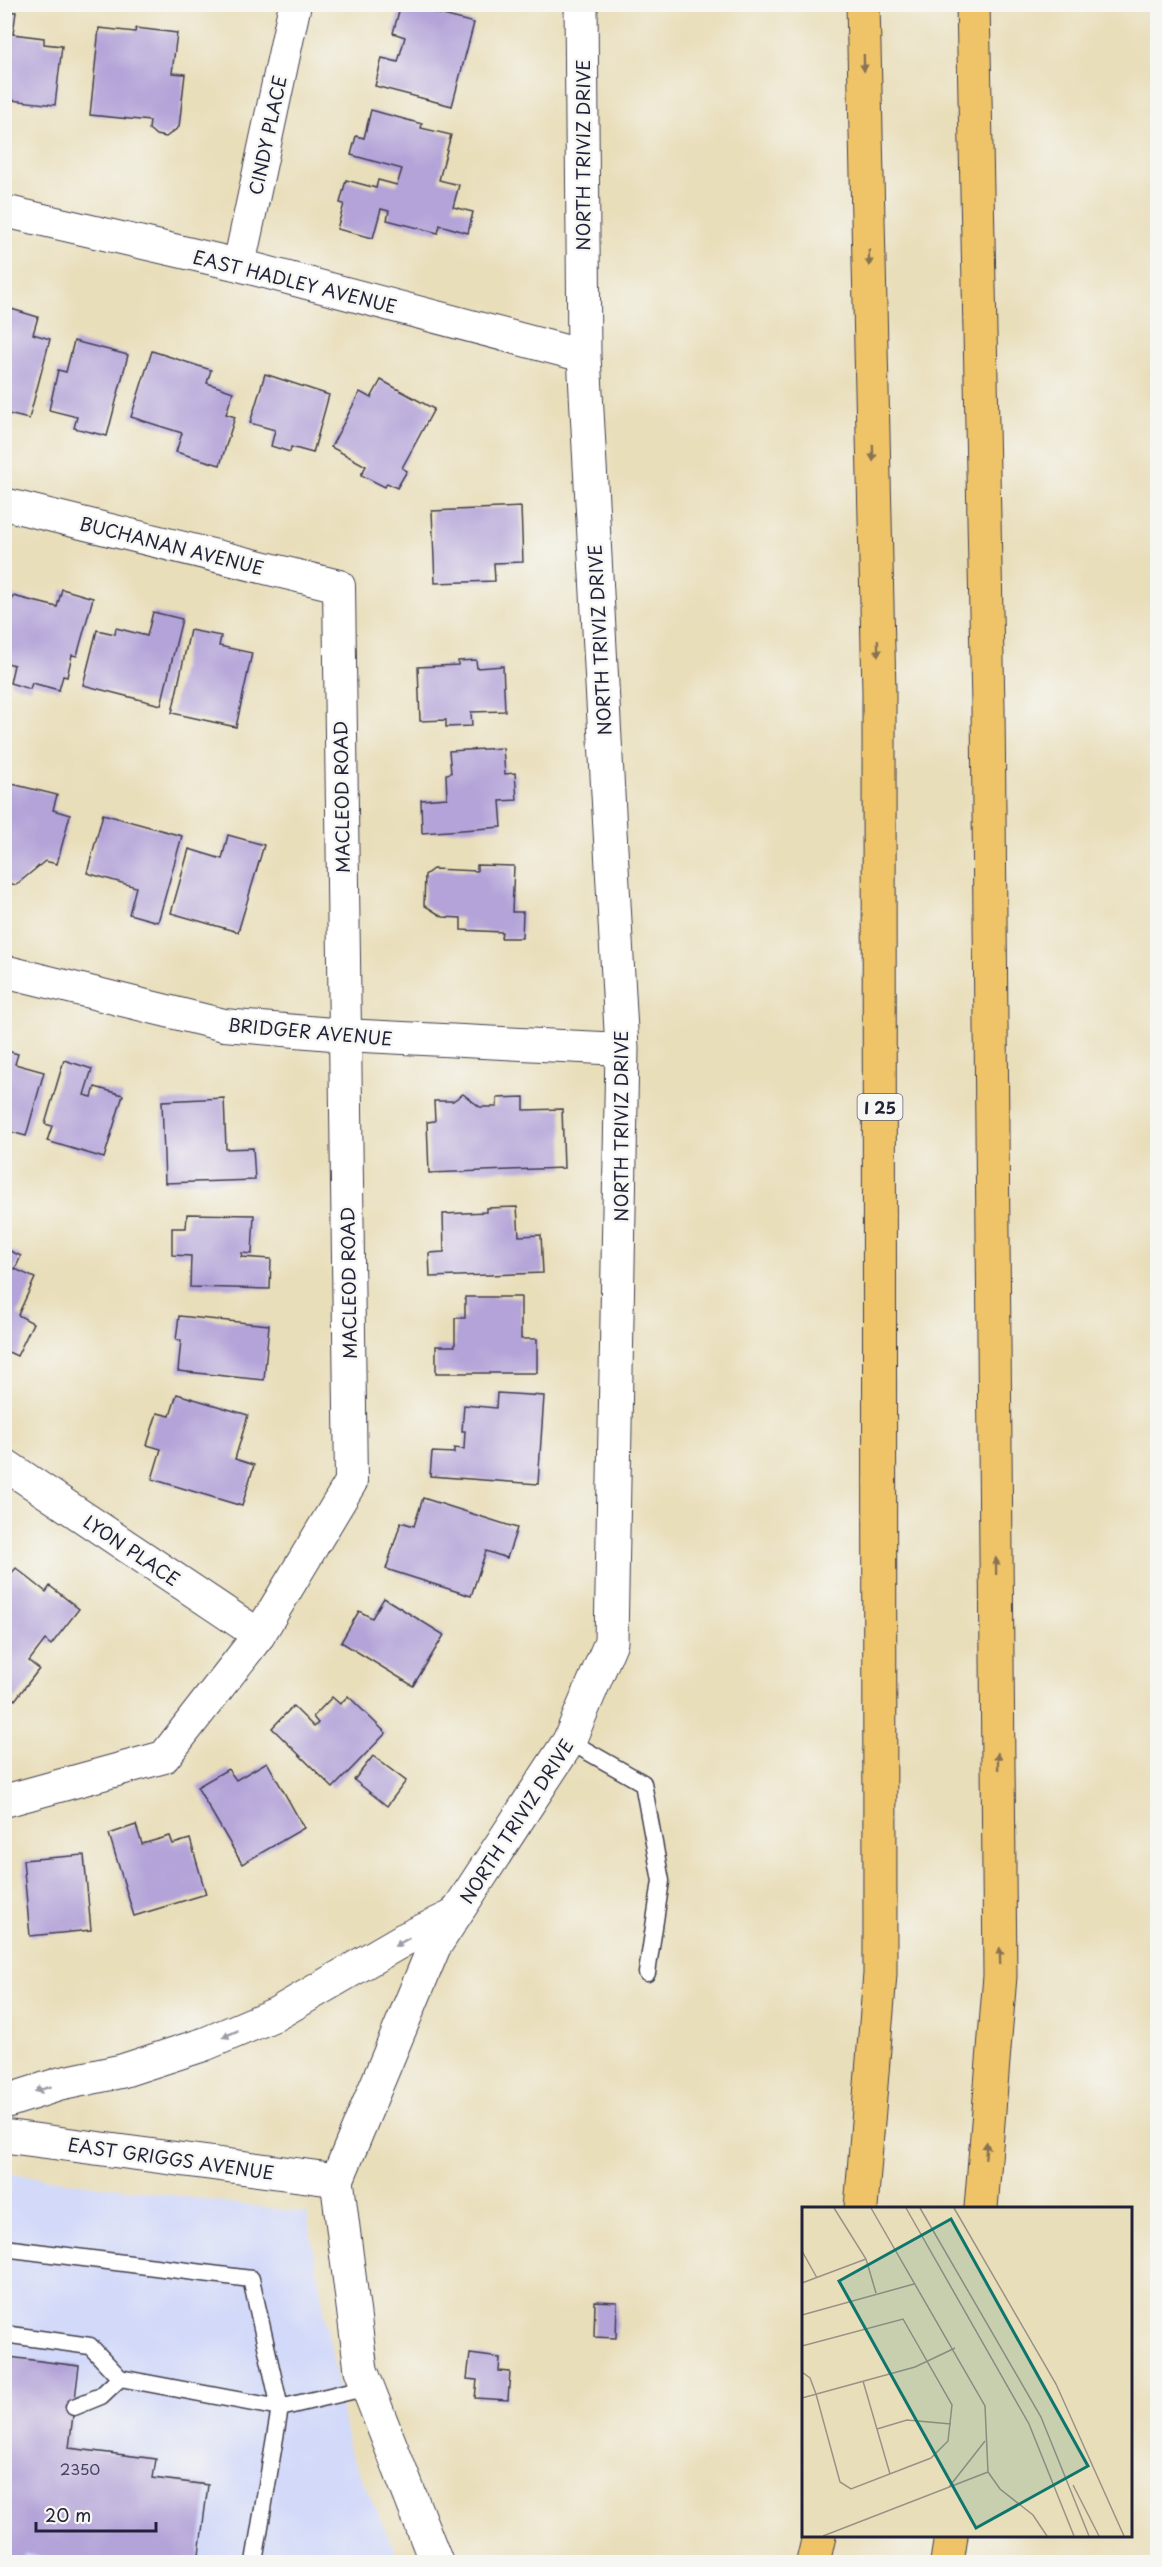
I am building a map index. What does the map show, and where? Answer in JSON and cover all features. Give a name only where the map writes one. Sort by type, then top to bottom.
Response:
[{"type":"highway","name":"I 25","points":[[861,2207],[880,1974],[879,692],[862,4]]},
{"type":"highway","points":[[973,4],[988,706],[1000,1976],[981,2207]]},
{"type":"highway","points":[[813,2562],[819,2537]]},
{"type":"highway","points":[[822,2562],[826,2537]]},
{"type":"highway","points":[[947,2562],[951,2537]]},
{"type":"highway","points":[[960,2537],[961,2562]]},
{"type":"street","name":"CINDY PLACE","points":[[239,265],[296,4]]},
{"type":"street","name":"NORTH TRIVIZ DRIVE","points":[[337,2180],[434,1947],[569,1741],[611,1642],[622,1049],[584,356],[581,4]]},
{"type":"street","name":"EAST HADLEY AVENUE","points":[[4,211],[239,265],[584,356]]},
{"type":"street","name":"BUCHANAN AVENUE","points":[[4,504],[339,586]]},
{"type":"street","name":"MACLEOD ROAD","points":[[4,1801],[164,1757],[260,1635],[351,1482],[339,586]]},
{"type":"street","name":"BRIDGER AVENUE","points":[[4,971],[224,1025],[344,1035],[622,1049]]},
{"type":"street","name":"LYON PLACE","points":[[4,1464],[260,1635]]},
{"type":"street","points":[[4,2102],[60,2084],[123,2071],[206,2044],[276,2014],[403,1940],[454,1916]]},
{"type":"street","name":"EAST GRIGGS AVENUE","points":[[4,2136],[337,2180]]},
{"type":"street","points":[[337,2180],[361,2370],[436,2562]]},
{"type":"lane","points":[[569,1741],[643,1782],[661,1881],[647,1973]]},
{"type":"lane","points":[[4,2248],[251,2279],[280,2408],[254,2562]]},
{"type":"lane","points":[[4,2334],[90,2346],[120,2378],[280,2408],[368,2387]]},
{"type":"lane","points":[[74,2407],[101,2396],[120,2378]]},
{"type":"shaded area","points":[[5,2173],[307,2213],[349,2450],[400,2562],[5,2562]]},
{"type":"building","points":[[401,4],[474,23],[452,106],[375,86],[382,58],[398,62],[405,37],[393,33]]},
{"type":"building","points":[[4,11],[16,12],[13,34],[44,38],[44,44],[62,46],[55,105],[11,100],[9,118],[4,118]]},
{"type":"building","points":[[99,28],[135,32],[136,28],[177,33],[172,73],[185,74],[179,127],[166,137],[156,135],[149,129],[150,121],[90,115]]},
{"type":"building","points":[[371,110],[422,124],[421,128],[451,135],[439,180],[459,185],[453,207],[473,212],[468,233],[440,225],[438,233],[387,220],[389,211],[381,209],[373,238],[337,229],[344,204],[340,203],[346,180],[376,188],[378,180],[397,185],[402,169],[351,155],[356,136],[364,138]]},
{"type":"building","points":[[8,308],[38,317],[33,334],[50,339],[29,419],[4,413],[4,320]]},
{"type":"building","points":[[74,341],[128,355],[107,436],[74,428],[77,417],[49,410],[58,370],[66,372]]},
{"type":"building","points":[[152,351],[211,370],[207,383],[233,392],[226,414],[235,417],[220,465],[176,452],[182,433],[131,417]]},
{"type":"building","points":[[265,374],[329,395],[313,453],[291,447],[290,452],[271,446],[275,430],[250,423]]},
{"type":"building","points":[[381,380],[434,409],[402,468],[407,471],[397,488],[387,483],[385,487],[361,475],[366,466],[331,447],[360,392],[371,398]]},
{"type":"building","points":[[521,507],[523,562],[494,563],[495,581],[435,583],[432,511]]},
{"type":"building","points":[[62,589],[93,598],[77,656],[72,655],[67,677],[63,676],[59,690],[32,683],[30,689],[10,683],[14,665],[4,662],[4,628],[13,596],[57,607]]},
{"type":"building","points":[[153,612],[182,619],[161,705],[83,685],[97,630],[115,634],[116,628],[147,636]]},
{"type":"building","points":[[190,630],[221,636],[219,646],[252,653],[236,727],[172,713]]},
{"type":"building","points":[[476,660],[477,668],[503,666],[505,711],[471,712],[472,726],[446,727],[446,720],[420,721],[418,667],[458,665],[458,661]]},
{"type":"building","points":[[503,748],[505,774],[515,773],[517,800],[500,801],[502,827],[422,833],[421,800],[447,798],[446,774],[451,773],[449,751]]},
{"type":"building","points":[[8,783],[57,795],[53,810],[70,815],[57,864],[45,861],[16,885],[4,882],[4,795]]},
{"type":"building","points":[[103,814],[182,836],[158,922],[129,914],[136,887],[87,873]]},
{"type":"building","points":[[228,835],[264,845],[238,932],[171,913],[189,849],[222,859]]},
{"type":"building","points":[[477,865],[514,866],[512,912],[523,912],[522,938],[501,938],[502,932],[461,930],[461,918],[443,917],[424,905],[425,875],[433,869],[477,871]]},
{"type":"building","points":[[4,1050],[18,1054],[15,1064],[44,1072],[26,1136],[4,1130]]},
{"type":"building","points":[[64,1060],[92,1069],[84,1095],[92,1097],[95,1087],[123,1095],[104,1158],[47,1141],[52,1126],[45,1124]]},
{"type":"building","points":[[463,1094],[480,1107],[497,1107],[497,1098],[524,1097],[524,1110],[562,1109],[564,1168],[429,1173],[427,1122],[435,1121],[434,1101],[453,1101]]},
{"type":"building","points":[[224,1098],[226,1149],[253,1148],[255,1180],[165,1183],[162,1101]]},
{"type":"building","points":[[517,1207],[519,1236],[541,1235],[543,1273],[430,1277],[429,1253],[444,1252],[443,1214],[486,1212],[486,1208]]},
{"type":"building","points":[[187,1214],[254,1215],[252,1254],[242,1253],[241,1257],[271,1259],[270,1289],[190,1287],[191,1256],[172,1255],[172,1228],[186,1228]]},
{"type":"building","points":[[4,1248],[21,1256],[15,1269],[35,1278],[18,1315],[33,1323],[17,1356],[4,1350]]},
{"type":"building","points":[[465,1297],[521,1297],[521,1339],[537,1339],[537,1373],[436,1373],[436,1346],[455,1346],[455,1318],[465,1318]]},
{"type":"building","points":[[179,1316],[269,1325],[264,1380],[178,1371],[181,1340],[176,1340]]},
{"type":"building","points":[[497,1393],[544,1396],[538,1484],[430,1476],[432,1452],[454,1453],[454,1448],[464,1449],[465,1431],[462,1431],[464,1405],[496,1408]]},
{"type":"building","points":[[177,1394],[248,1415],[235,1459],[254,1465],[242,1506],[152,1479],[161,1449],[147,1445],[157,1413],[170,1416]]},
{"type":"building","points":[[423,1498],[517,1528],[507,1558],[486,1551],[471,1596],[386,1569],[401,1522],[414,1526]]},
{"type":"building","points":[[16,1568],[46,1592],[50,1586],[79,1609],[51,1645],[45,1640],[29,1661],[39,1669],[15,1700],[4,1692],[4,1582]]},
{"type":"building","points":[[384,1598],[444,1635],[413,1686],[341,1642],[359,1611],[372,1618]]},
{"type":"building","points":[[348,1696],[386,1733],[333,1788],[272,1728],[293,1706],[314,1727],[318,1723],[313,1717],[332,1697],[340,1704]]},
{"type":"building","points":[[373,1756],[406,1781],[387,1806],[354,1780]]},
{"type":"building","points":[[267,1762],[304,1828],[242,1864],[197,1787],[228,1769],[236,1780]]},
{"type":"building","points":[[136,1825],[142,1844],[170,1836],[173,1844],[190,1839],[206,1894],[134,1916],[109,1834]]},
{"type":"building","points":[[84,1855],[91,1930],[30,1936],[23,1860]]},
{"type":"building","points":[[595,2301],[617,2302],[616,2338],[594,2337]]},
{"type":"building","points":[[470,2354],[500,2358],[499,2371],[510,2372],[508,2400],[475,2398],[477,2380],[467,2379]]},
{"type":"building","points":[[9,2357],[79,2366],[69,2448],[156,2459],[153,2478],[208,2485],[198,2562],[87,2562],[24,2554],[23,2562],[4,2562],[4,2388]]}]
